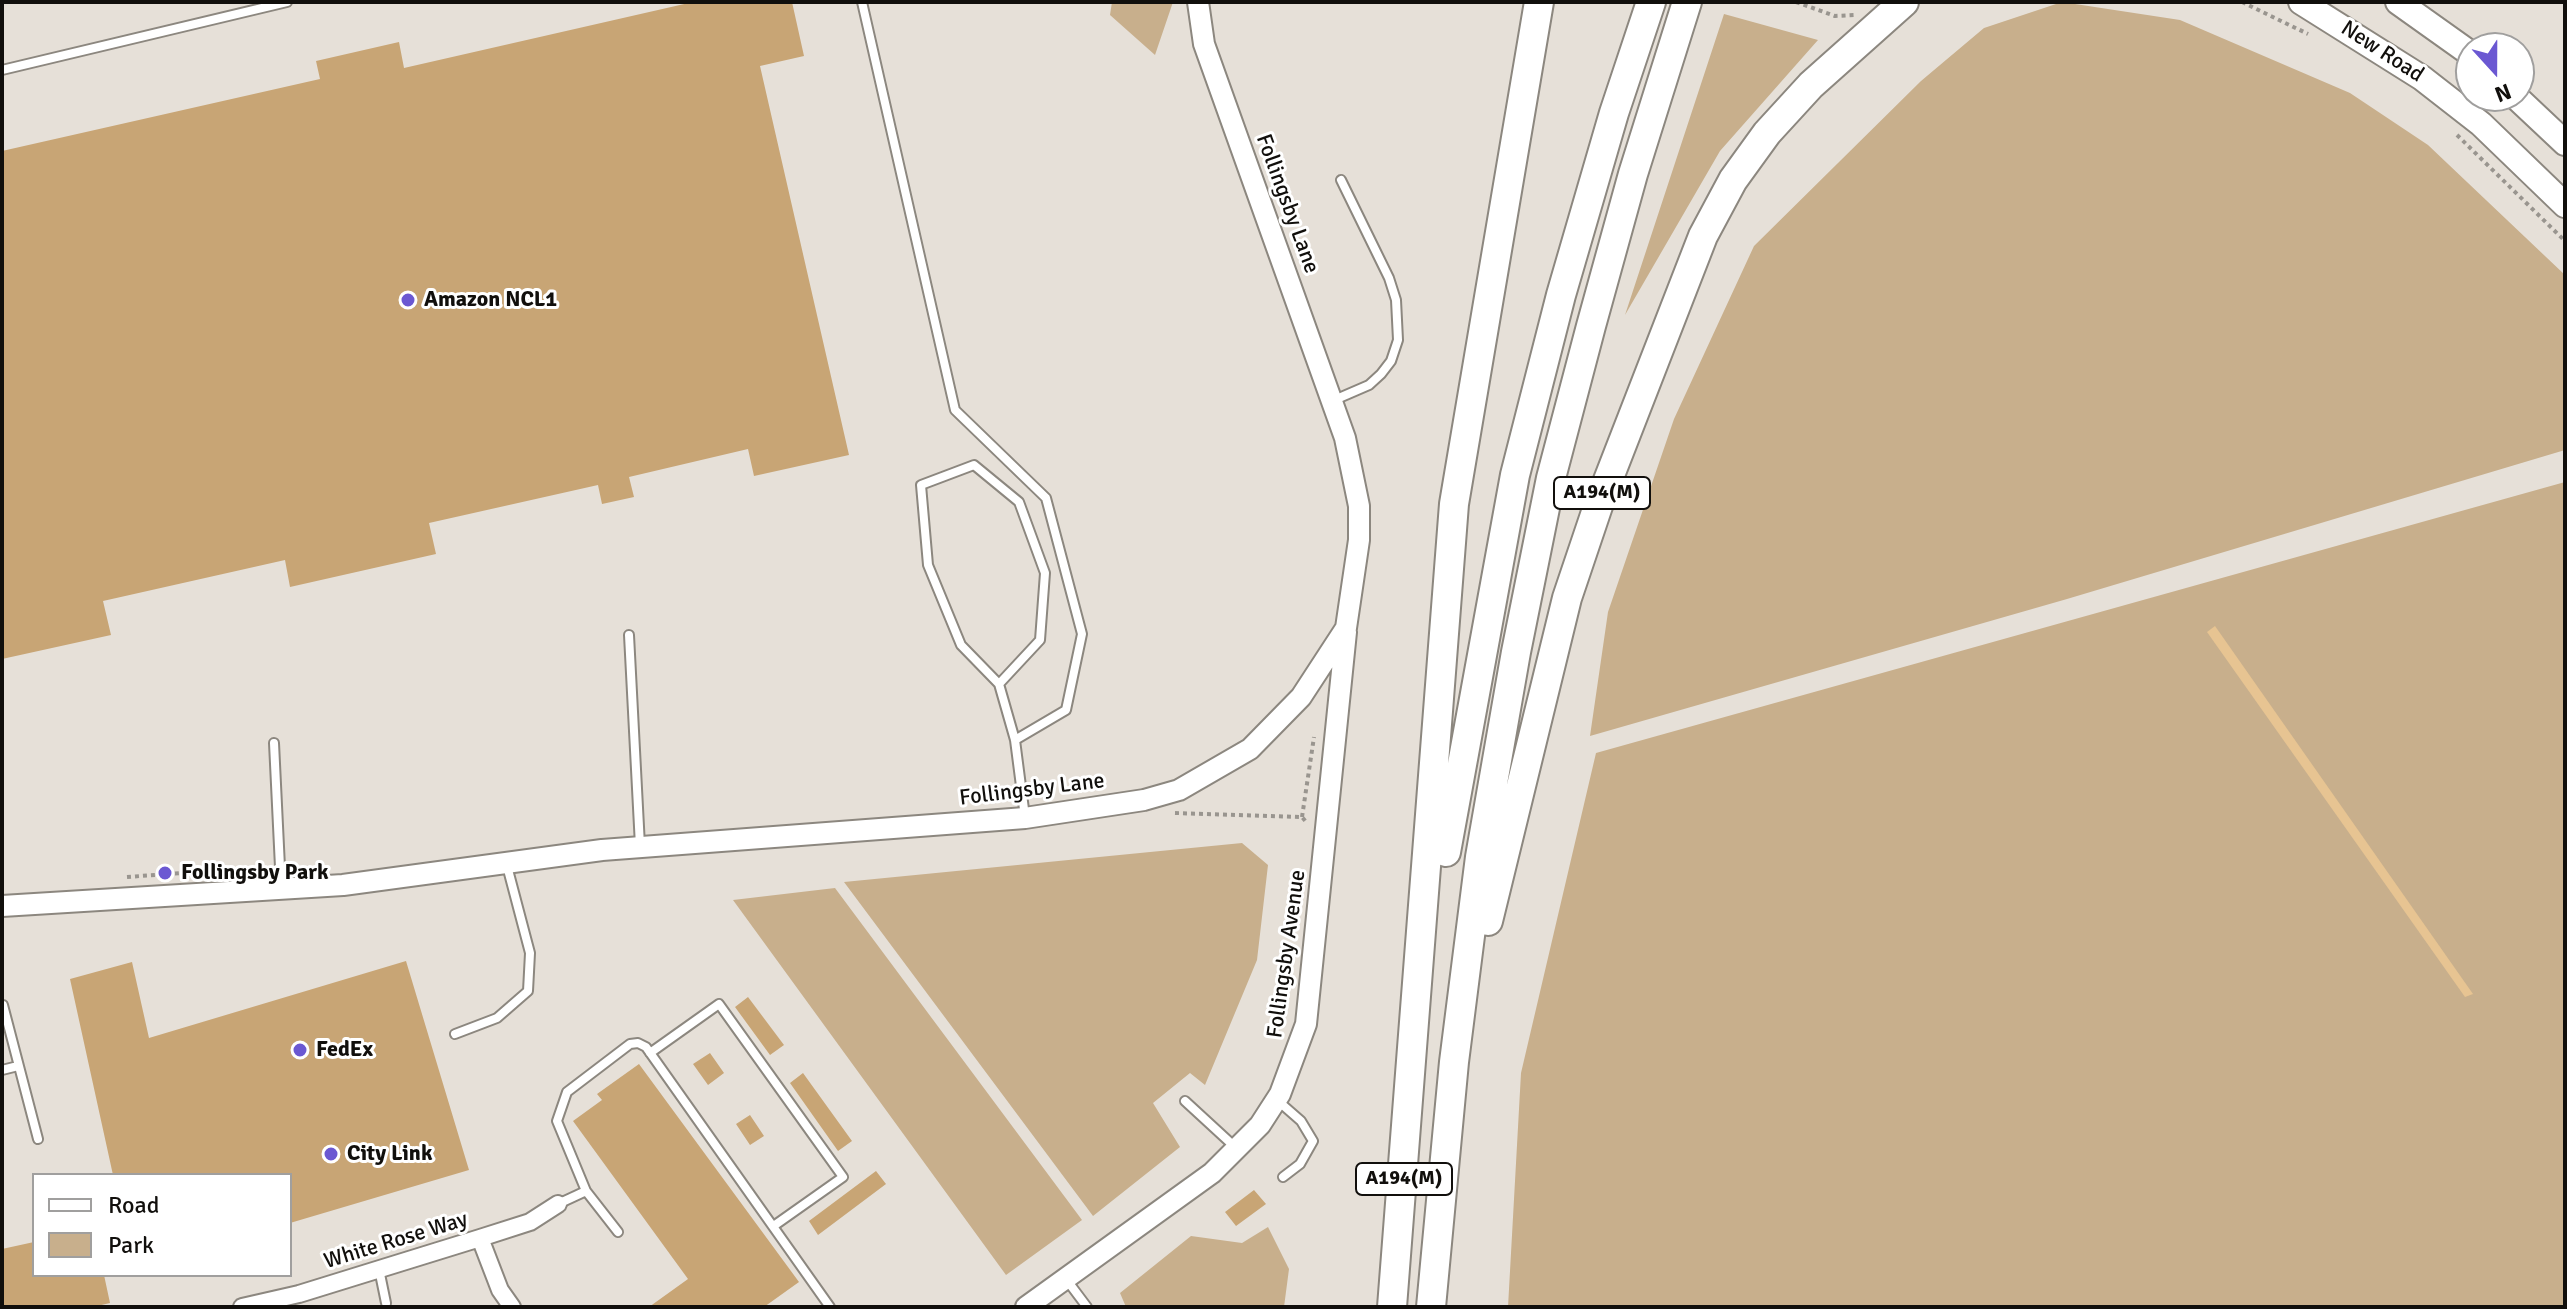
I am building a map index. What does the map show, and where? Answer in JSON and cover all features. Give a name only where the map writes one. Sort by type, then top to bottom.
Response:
[{"type":"highway","name":"A194(M)","points":[[1392,1307],[1415,1050],[1454,504],[1539,2]]},
{"type":"highway","name":"A194(M)","points":[[1415,1050],[1460,757],[1515,475],[1561,295],[1614,113],[1651,2]]},
{"type":"highway","name":"A194(M)","points":[[1431,1307],[1454,1062],[1480,857],[1516,652],[1551,478],[1633,174],[1687,2]]},
{"type":"highway","name":"A194(M)","points":[[1454,1062],[1567,598],[1603,492],[1703,236],[1733,180],[1767,133],[1811,85],[1904,2]]},
{"type":"main road","name":"New Road","points":[[2301,2],[2422,78],[2481,124],[2565,205]]},
{"type":"main road","points":[[2398,2],[2455,43]]},
{"type":"main road","points":[[2532,112],[2565,143]]},
{"type":"street","name":"Follingsby Lane","points":[[2,906],[343,885],[640,847],[1025,818],[1144,800],[1179,790],[1250,749],[1279,722],[1311,684],[1346,628],[1359,540],[1359,506],[1352,464],[1332,401],[1204,44],[1198,2]]},
{"type":"street","name":"Follingsby Avenue","points":[[1026,1307],[1212,1173],[1238,1150],[1277,1099],[1296,1059],[1306,1024],[1346,628]]},
{"type":"street","name":"White Rose Way","points":[[242,1307],[530,1222],[558,1204]]},
{"type":"street","points":[[480,1238],[500,1290],[512,1307]]},
{"type":"lane","points":[[2,70],[287,2]]},
{"type":"lane","points":[[862,2],[955,410],[1046,498],[1082,634],[1066,710],[1015,740]]},
{"type":"lane","points":[[1332,401],[1369,385],[1381,374],[1391,361],[1398,340],[1396,300],[1389,278],[1341,180]]},
{"type":"lane","points":[[999,684],[1040,640],[1045,573],[1019,502],[974,465],[921,485],[928,565],[961,645],[999,684],[1015,740],[1025,818]]},
{"type":"lane","points":[[629,635],[640,847]]},
{"type":"lane","points":[[274,743],[281,889]]},
{"type":"lane","points":[[455,1034],[497,1018],[528,991],[530,953],[505,862]]},
{"type":"lane","points":[[650,1053],[719,1004],[843,1177],[775,1225]]},
{"type":"lane","points":[[3,1005],[38,1139]]},
{"type":"lane","points":[[618,1232],[586,1191],[557,1121],[562,1098],[630,1044],[638,1043],[650,1053],[775,1225],[830,1307]]},
{"type":"lane","points":[[2,1070],[18,1066]]},
{"type":"lane","points":[[1277,1099],[1301,1121],[1313,1141],[1300,1164],[1283,1177]]},
{"type":"lane","points":[[1185,1101],[1238,1150]]},
{"type":"lane","points":[[558,1204],[586,1191]]},
{"type":"lane","points":[[374,1307],[388,1305],[379,1269]]},
{"type":"lane","points":[[1066,1278],[1087,1307]]},
{"type":"path","points":[[2242,2],[2319,39]]},
{"type":"path","points":[[2447,126],[2565,241]]},
{"type":"path","points":[[1166,813],[1302,817]]},
{"type":"green space","points":[[1112,2],[1173,2],[1155,55],[1110,15]]},
{"type":"green space","points":[[2062,2],[2180,20],[2350,93],[2428,145],[2565,275],[2565,450],[2067,599],[1590,736],[1608,612],[1674,419],[1754,246],[1921,81],[1984,28]]},
{"type":"green space","points":[[1724,14],[1818,40],[1720,151],[1625,315]]},
{"type":"green space","points":[[2565,482],[2565,1307],[1508,1307],[1521,1073],[1596,753]]},
{"type":"green space","points":[[1242,843],[1268,865],[1257,960],[1205,1085],[1190,1073],[1153,1103],[1180,1147],[1093,1216],[844,882]]},
{"type":"green space","points":[[835,888],[1082,1220],[1006,1275],[733,900]]},
{"type":"green space","points":[[1268,1227],[1289,1269],[1284,1307],[1126,1307],[1120,1293],[1191,1236],[1242,1243]]},
{"type":"shaded area","points":[[2215,626],[2473,994],[2465,997],[2207,632]]},
{"type":"building","name":"Amazon NCL1","points":[[693,2],[792,2],[804,56],[760,66],[849,455],[754,476],[748,449],[629,477],[634,497],[602,504],[598,485],[429,523],[436,554],[290,587],[285,560],[103,601],[111,635],[2,659],[2,151],[320,79],[316,61],[399,42],[404,68]]},
{"type":"building","points":[[406,961],[469,1170],[292,1222],[292,1173],[113,1173],[70,979],[132,962],[149,1038]]},
{"type":"building","points":[[748,997],[784,1045],[770,1055],[735,1007]]},
{"type":"building","points":[[710,1053],[724,1073],[708,1085],[693,1064]]},
{"type":"building","points":[[639,1064],[799,1282],[764,1307],[649,1307],[688,1279],[573,1121],[602,1100],[597,1094]]},
{"type":"building","points":[[803,1073],[852,1141],[838,1151],[790,1083]]},
{"type":"building","points":[[750,1115],[764,1136],[750,1145],[736,1124]]},
{"type":"building","points":[[876,1171],[886,1184],[818,1235],[809,1221]]},
{"type":"building","points":[[1254,1190],[1266,1204],[1236,1226],[1225,1212]]},
{"type":"building","points":[[32,1242],[32,1277],[104,1277],[110,1303],[93,1307],[2,1307],[2,1249]]},
{"type":"place","name":"Amazon NCL1","points":[[408,300]]},
{"type":"place","name":"Follingsby Park","points":[[165,873]]},
{"type":"place","name":"FedEx","points":[[300,1050]]},
{"type":"place","name":"City Link","points":[[331,1154]]}]
